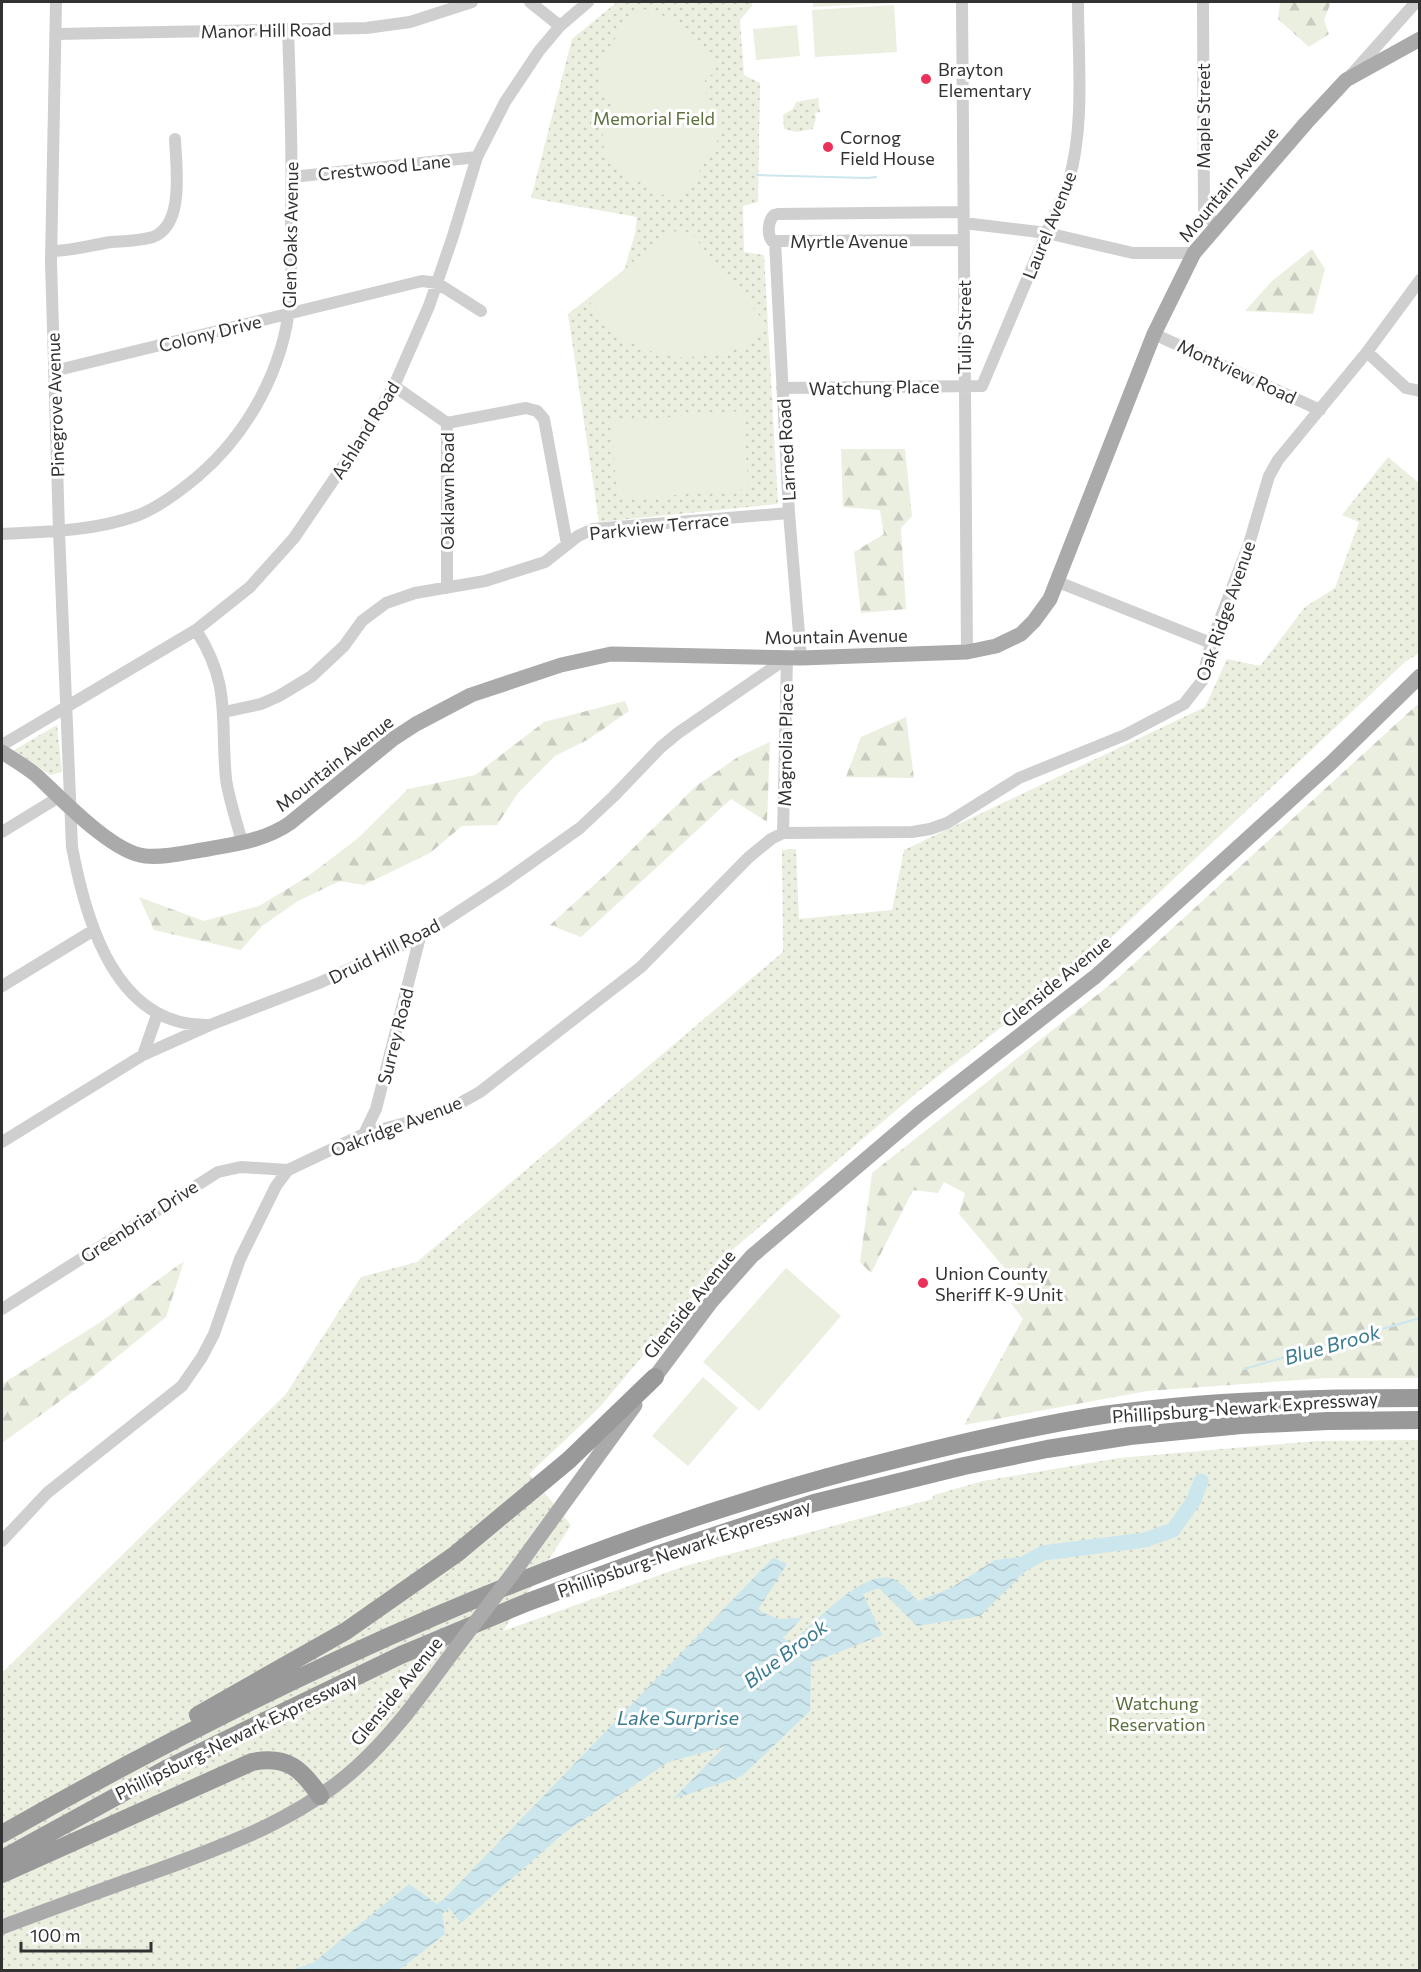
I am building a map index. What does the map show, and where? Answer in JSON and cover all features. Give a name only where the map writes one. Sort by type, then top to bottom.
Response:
[{"type":"highway","points":[[127,1765],[138,1748],[319,1648],[430,1574],[491,1527],[561,1467],[655,1377]]},
{"type":"highway","name":"Phillipsburg-Newark Expressway","points":[[2,1834],[127,1765],[249,1702],[384,1639],[552,1567],[659,1529],[829,1476],[964,1442],[1100,1416],[1187,1406],[1342,1398],[1419,1398]]},
{"type":"highway","name":"Phillipsburg-Newark Expressway","points":[[2,1859],[168,1768],[401,1655],[528,1602],[659,1554],[814,1503],[964,1466],[1130,1436],[1242,1425],[1419,1420]]},
{"type":"highway","points":[[2,1874],[252,1762],[277,1761],[292,1765],[305,1774],[320,1796]]},
{"type":"main road","name":"Mountain Avenue","points":[[2,752],[34,773],[71,808],[118,844],[138,855],[169,855],[264,837],[282,829],[393,739],[416,724],[471,695],[561,665],[611,654],[794,658],[967,652],[996,646],[1020,634],[1045,607],[1058,582],[1108,447],[1154,334],[1194,253],[1346,80],[1419,39]]},
{"type":"main road","name":"Glenside Avenue","points":[[2,1927],[246,1837],[277,1822],[320,1796],[357,1768],[389,1735],[519,1565],[711,1302],[752,1256],[920,1114],[1096,976],[1332,763],[1419,676]]},
{"type":"street","name":"Pinegrove Avenue","points":[[56,2],[51,251],[59,531],[72,847],[79,885],[94,930],[110,964],[124,984],[141,1002],[158,1015]]},
{"type":"street","name":"Manor Hill Road","points":[[56,34],[366,28],[410,22],[472,2]]},
{"type":"street","points":[[530,2],[560,26]]},
{"type":"street","name":"Ashland Road","points":[[2,745],[196,630],[250,586],[294,538],[394,386],[437,283],[477,157],[518,82],[539,51],[560,26],[588,2]]},
{"type":"street","name":"Tulip Street","points":[[962,2],[967,652]]},
{"type":"street","name":"Laurel Avenue","points":[[965,386],[982,386],[1069,180],[1078,136],[1078,2]]},
{"type":"street","name":"Maple Street","points":[[1203,2],[1204,209],[1216,226]]},
{"type":"street","points":[[1346,80],[1416,2]]},
{"type":"street","name":"Glen Oaks Avenue","points":[[2,534],[86,528],[137,516],[162,502],[207,469],[226,448],[258,403],[280,351],[288,314],[292,177],[288,29]]},
{"type":"street","points":[[51,251],[65,251],[97,244],[151,238],[166,227],[172,216],[176,196],[175,139]]},
{"type":"street","name":"Crestwood Lane","points":[[292,177],[477,157]]},
{"type":"street","name":"Myrtle Avenue","points":[[964,240],[775,241],[770,238],[770,220],[778,214],[964,218],[1047,233],[1133,253],[1194,253]]},
{"type":"street","name":"Larned Road","points":[[775,241],[794,658]]},
{"type":"street","name":"Oak Ridge Avenue","points":[[783,833],[912,832],[930,829],[946,823],[1019,778],[1125,735],[1185,704],[1202,681],[1211,643],[1249,544],[1269,476],[1278,460],[1320,410],[1419,280]]},
{"type":"street","name":"Colony Drive","points":[[54,371],[422,281],[437,283]]},
{"type":"street","points":[[437,283],[481,311]]},
{"type":"street","name":"Montview Road","points":[[1154,334],[1320,410]]},
{"type":"street","points":[[1366,351],[1406,388],[1419,391]]},
{"type":"street","name":"Oaklawn Road","points":[[394,386],[447,423],[447,588]]},
{"type":"street","name":"Watchung Place","points":[[782,388],[965,386]]},
{"type":"street","points":[[447,423],[526,408],[537,411],[544,419],[567,544]]},
{"type":"street","name":"Parkview Terrace","points":[[224,712],[243,709],[270,700],[296,687],[312,676],[344,646],[362,621],[386,603],[405,595],[484,581],[544,562],[578,536],[593,529],[789,513]]},
{"type":"street","points":[[1058,582],[1211,643]]},
{"type":"street","points":[[196,630],[217,672],[224,712],[227,782],[242,842]]},
{"type":"street","name":"Magnolia Place","points":[[783,833],[794,658]]},
{"type":"street","name":"Druid Hill Road","points":[[2,1142],[144,1055],[210,1025],[319,983],[420,937],[504,882],[580,828],[678,733],[794,658]]},
{"type":"street","points":[[2,832],[59,797]]},
{"type":"street","name":"Oakridge Avenue","points":[[288,1170],[364,1134],[453,1107],[480,1092],[641,967],[748,858],[771,839],[783,833]]},
{"type":"street","points":[[2,986],[94,930]]},
{"type":"street","name":"Surrey Road","points":[[364,1134],[376,1109],[420,937]]},
{"type":"street","points":[[144,1055],[158,1015],[197,1026],[210,1025]]},
{"type":"street","points":[[376,1109],[393,1127]]},
{"type":"street","name":"Greenbriar Drive","points":[[2,1309],[194,1185],[218,1172],[241,1167],[288,1170]]},
{"type":"street","points":[[2,1541],[47,1493],[182,1386],[202,1357],[214,1334],[240,1259],[276,1186],[288,1170]]},
{"type":"green space","name":"Memorial Field","points":[[617,2],[752,2],[752,6],[740,20],[744,75],[760,83],[758,202],[743,206],[744,252],[764,255],[778,504],[599,522],[568,314],[624,270],[635,234],[637,217],[531,198],[572,39]]},
{"type":"green space","points":[[813,2],[894,2],[894,3],[813,7]]},
{"type":"green space","points":[[1280,2],[1331,2],[1324,20],[1329,34],[1309,47],[1278,19]]},
{"type":"green space","points":[[894,5],[897,52],[815,57],[812,10]]},
{"type":"green space","points":[[652,8],[684,30],[714,59],[716,71],[705,80],[707,108],[718,108],[719,138],[686,194],[671,199],[632,178],[604,153],[602,123],[613,119],[611,95],[601,92],[599,61],[635,11]]},
{"type":"green space","points":[[797,25],[800,56],[756,60],[753,29]]},
{"type":"green space","points":[[818,98],[820,112],[815,113],[813,129],[796,132],[784,129],[783,115],[793,109],[796,102]]},
{"type":"green space","points":[[668,231],[690,232],[768,326],[753,343],[723,352],[686,358],[660,355],[622,339],[587,299]]},
{"type":"green space","points":[[1312,249],[1325,269],[1313,314],[1245,311],[1272,281]]},
{"type":"green space","points":[[742,411],[749,489],[617,500],[612,422]]},
{"type":"green space","points":[[841,449],[905,449],[912,516],[901,528],[906,609],[861,613],[854,552],[884,534],[880,510],[843,507]]},
{"type":"green space","name":"Watchung Reservation","points":[[1388,457],[1419,483],[1419,653],[1405,662],[1082,965],[920,1090],[731,1251],[599,1408],[529,1474],[571,1525],[503,1631],[682,1567],[932,1499],[934,1495],[983,1481],[1119,1458],[1317,1441],[1419,1440],[1419,1970],[2,1970],[2,1673],[286,1394],[361,1277],[417,1262],[783,952],[782,850],[796,849],[799,919],[892,910],[904,850],[1205,707],[1227,659],[1260,666],[1305,607],[1335,588],[1359,522],[1342,515]]},
{"type":"green space","points":[[625,701],[629,711],[589,739],[555,756],[518,793],[497,825],[462,826],[430,853],[364,885],[340,881],[298,901],[262,926],[241,950],[154,930],[139,897],[204,921],[259,906],[307,877],[357,839],[408,789],[475,775],[544,722]]},
{"type":"green space","points":[[1419,703],[1419,1378],[1326,1378],[1147,1391],[964,1425],[1023,1319],[1011,1303],[1023,1290],[959,1214],[965,1193],[944,1182],[938,1193],[913,1190],[871,1273],[860,1262],[872,1173],[1117,979]]},
{"type":"green space","points":[[906,717],[914,778],[846,777],[861,737]]},
{"type":"green space","points":[[57,725],[62,772],[50,775],[14,750]]},
{"type":"green space","points":[[770,742],[767,822],[731,799],[581,937],[550,925],[615,866],[696,786],[738,757]]},
{"type":"green space","points":[[184,1261],[166,1317],[85,1383],[2,1443],[2,1384],[99,1323]]},
{"type":"green space","points":[[786,1268],[841,1316],[759,1411],[703,1362]]},
{"type":"green space","points":[[703,1377],[738,1408],[688,1466],[652,1436]]},
{"type":"water","name":"Lake Surprise","points":[[1043,1554],[980,1616],[917,1626],[879,1588],[863,1594],[882,1635],[811,1663],[810,1711],[742,1776],[673,1799],[724,1747],[668,1762],[564,1833],[461,1923],[449,1908],[442,1914],[445,1934],[399,1970],[292,1970],[313,1963],[409,1884],[437,1904],[445,1898],[773,1558],[787,1564],[758,1610],[778,1619],[802,1618],[783,1638],[791,1643],[839,1600],[868,1581],[881,1578],[893,1579],[918,1601],[951,1588],[995,1560]]},
{"type":"waterway","points":[[757,175],[876,177]]},
{"type":"waterway","name":"Blue Brook","points":[[1244,1369],[1420,1318]]},
{"type":"waterway","name":"Blue Brook","points":[[1025,1563],[1043,1553],[1145,1540],[1173,1530],[1194,1500],[1201,1481]]},
{"type":"place","name":"Brayton Elementary","points":[[926,79]]},
{"type":"place","name":"Cornog Field House","points":[[828,147]]},
{"type":"place","name":"Union County Sheriff K-9 Unit","points":[[923,1283]]}]
